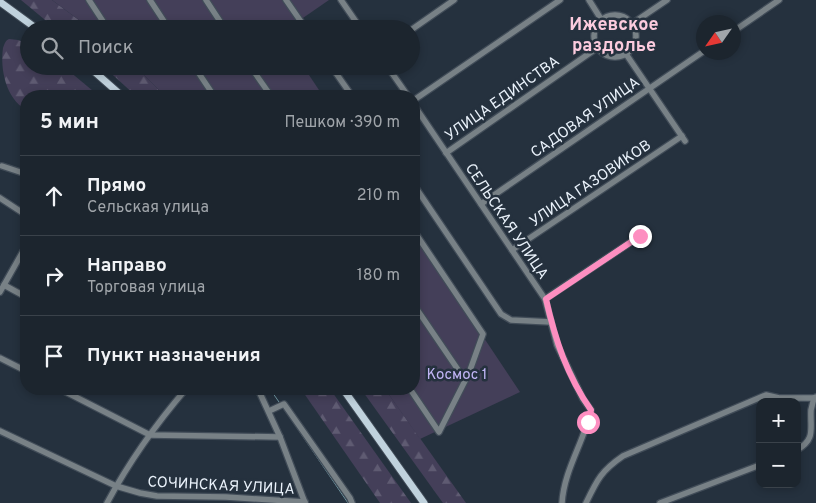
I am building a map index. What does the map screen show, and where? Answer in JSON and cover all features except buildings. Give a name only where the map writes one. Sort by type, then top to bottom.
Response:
[{"type":"main road","points":[[0,2],[25,20]]},
{"type":"main road","points":[[98,75],[115,90]]},
{"type":"main road","points":[[347,395],[424,503]]},
{"type":"street","points":[[88,0],[102,20]]},
{"type":"street","points":[[150,0],[163,20]]},
{"type":"street","points":[[206,0],[219,20]]},
{"type":"street","points":[[286,0],[300,20]]},
{"type":"street","points":[[341,0],[355,20]]},
{"type":"street","points":[[420,24],[454,0]]},
{"type":"street","points":[[420,96],[560,0]]},
{"type":"street","points":[[589,0],[601,18]]},
{"type":"street","points":[[633,23],[667,0]]},
{"type":"street","points":[[741,26],[779,0]]},
{"type":"street","points":[[614,14],[622,15],[633,23],[636,37],[631,50],[626,54],[613,57],[607,56],[597,48],[593,35],[594,29],[601,18],[614,14]]},
{"type":"street","name":"УЛИЦА ЕДИНСТВА","points":[[446,153],[597,48]]},
{"type":"street","points":[[626,54],[649,88]]},
{"type":"street","name":"САДОВАЯ УЛИЦА","points":[[481,204],[696,56]]},
{"type":"street","points":[[200,75],[210,90]]},
{"type":"street","points":[[256,75],[267,90]]},
{"type":"street","points":[[337,75],[348,90]]},
{"type":"street","points":[[393,75],[404,90]]},
{"type":"street","name":"УЛИЦА ГАЗОВИКОВ","points":[[512,250],[684,139],[649,88]]},
{"type":"street","name":"СЕЛЬСКАЯ УЛИЦА","points":[[420,114],[546,299],[557,345],[583,399],[591,410],[563,485],[562,503]]},
{"type":"street","points":[[2,166],[20,172]]},
{"type":"street","points":[[420,194],[501,314],[511,320],[551,322]]},
{"type":"street","points":[[0,198],[20,211]]},
{"type":"street","points":[[546,299],[640,236]]},
{"type":"street","points":[[414,395],[438,432],[466,380],[483,334],[420,240]]},
{"type":"street","points":[[0,292],[20,257]]},
{"type":"street","points":[[4,285],[20,294]]},
{"type":"street","points":[[420,314],[466,380]]},
{"type":"street","points":[[0,358],[20,368]]},
{"type":"street","points":[[71,395],[150,436],[280,438]]},
{"type":"street","points":[[107,503],[116,486],[150,436],[181,395]]},
{"type":"street","points":[[261,395],[305,502]]},
{"type":"street","points":[[586,503],[600,476],[611,464],[623,456],[766,395],[779,398],[815,398],[811,410],[813,426],[811,438],[801,448]]},
{"type":"street","points":[[269,412],[284,404],[352,503]]},
{"type":"street","name":"СОЧИНСКАЯ УЛИЦА","points":[[0,431],[116,486],[157,496],[226,497],[305,502]]},
{"type":"street","points":[[660,503],[756,467]]},
{"type":"green space","points":[[21,0],[52,0],[79,20],[45,20]]},
{"type":"green space","points":[[52,0],[329,0],[300,20],[79,20]]},
{"type":"green space","points":[[9,39],[20,41],[20,75],[74,75],[92,90],[20,90],[20,106],[9,91],[4,74],[2,56],[6,41]]},
{"type":"green space","points":[[113,75],[144,75],[159,90],[129,90]]},
{"type":"green space","points":[[144,75],[309,75],[319,90],[159,90]]},
{"type":"green space","name":"Космос 1","points":[[420,242],[520,392],[420,439],[389,395],[420,395]]},
{"type":"green space","points":[[305,395],[334,395],[411,503],[380,503]]},
{"type":"green space","points":[[365,395],[389,395],[466,503],[443,503]]},
{"type":"waterway","points":[[274,395],[279,402]]},
{"type":"waterway","points":[[287,413],[348,503]]},
{"type":"district","name":"Ижевское раздолье","points":[[614,34]]},
{"type":"route","points":[[588,422],[591,410],[583,399],[557,345],[546,299],[640,236]]}]
